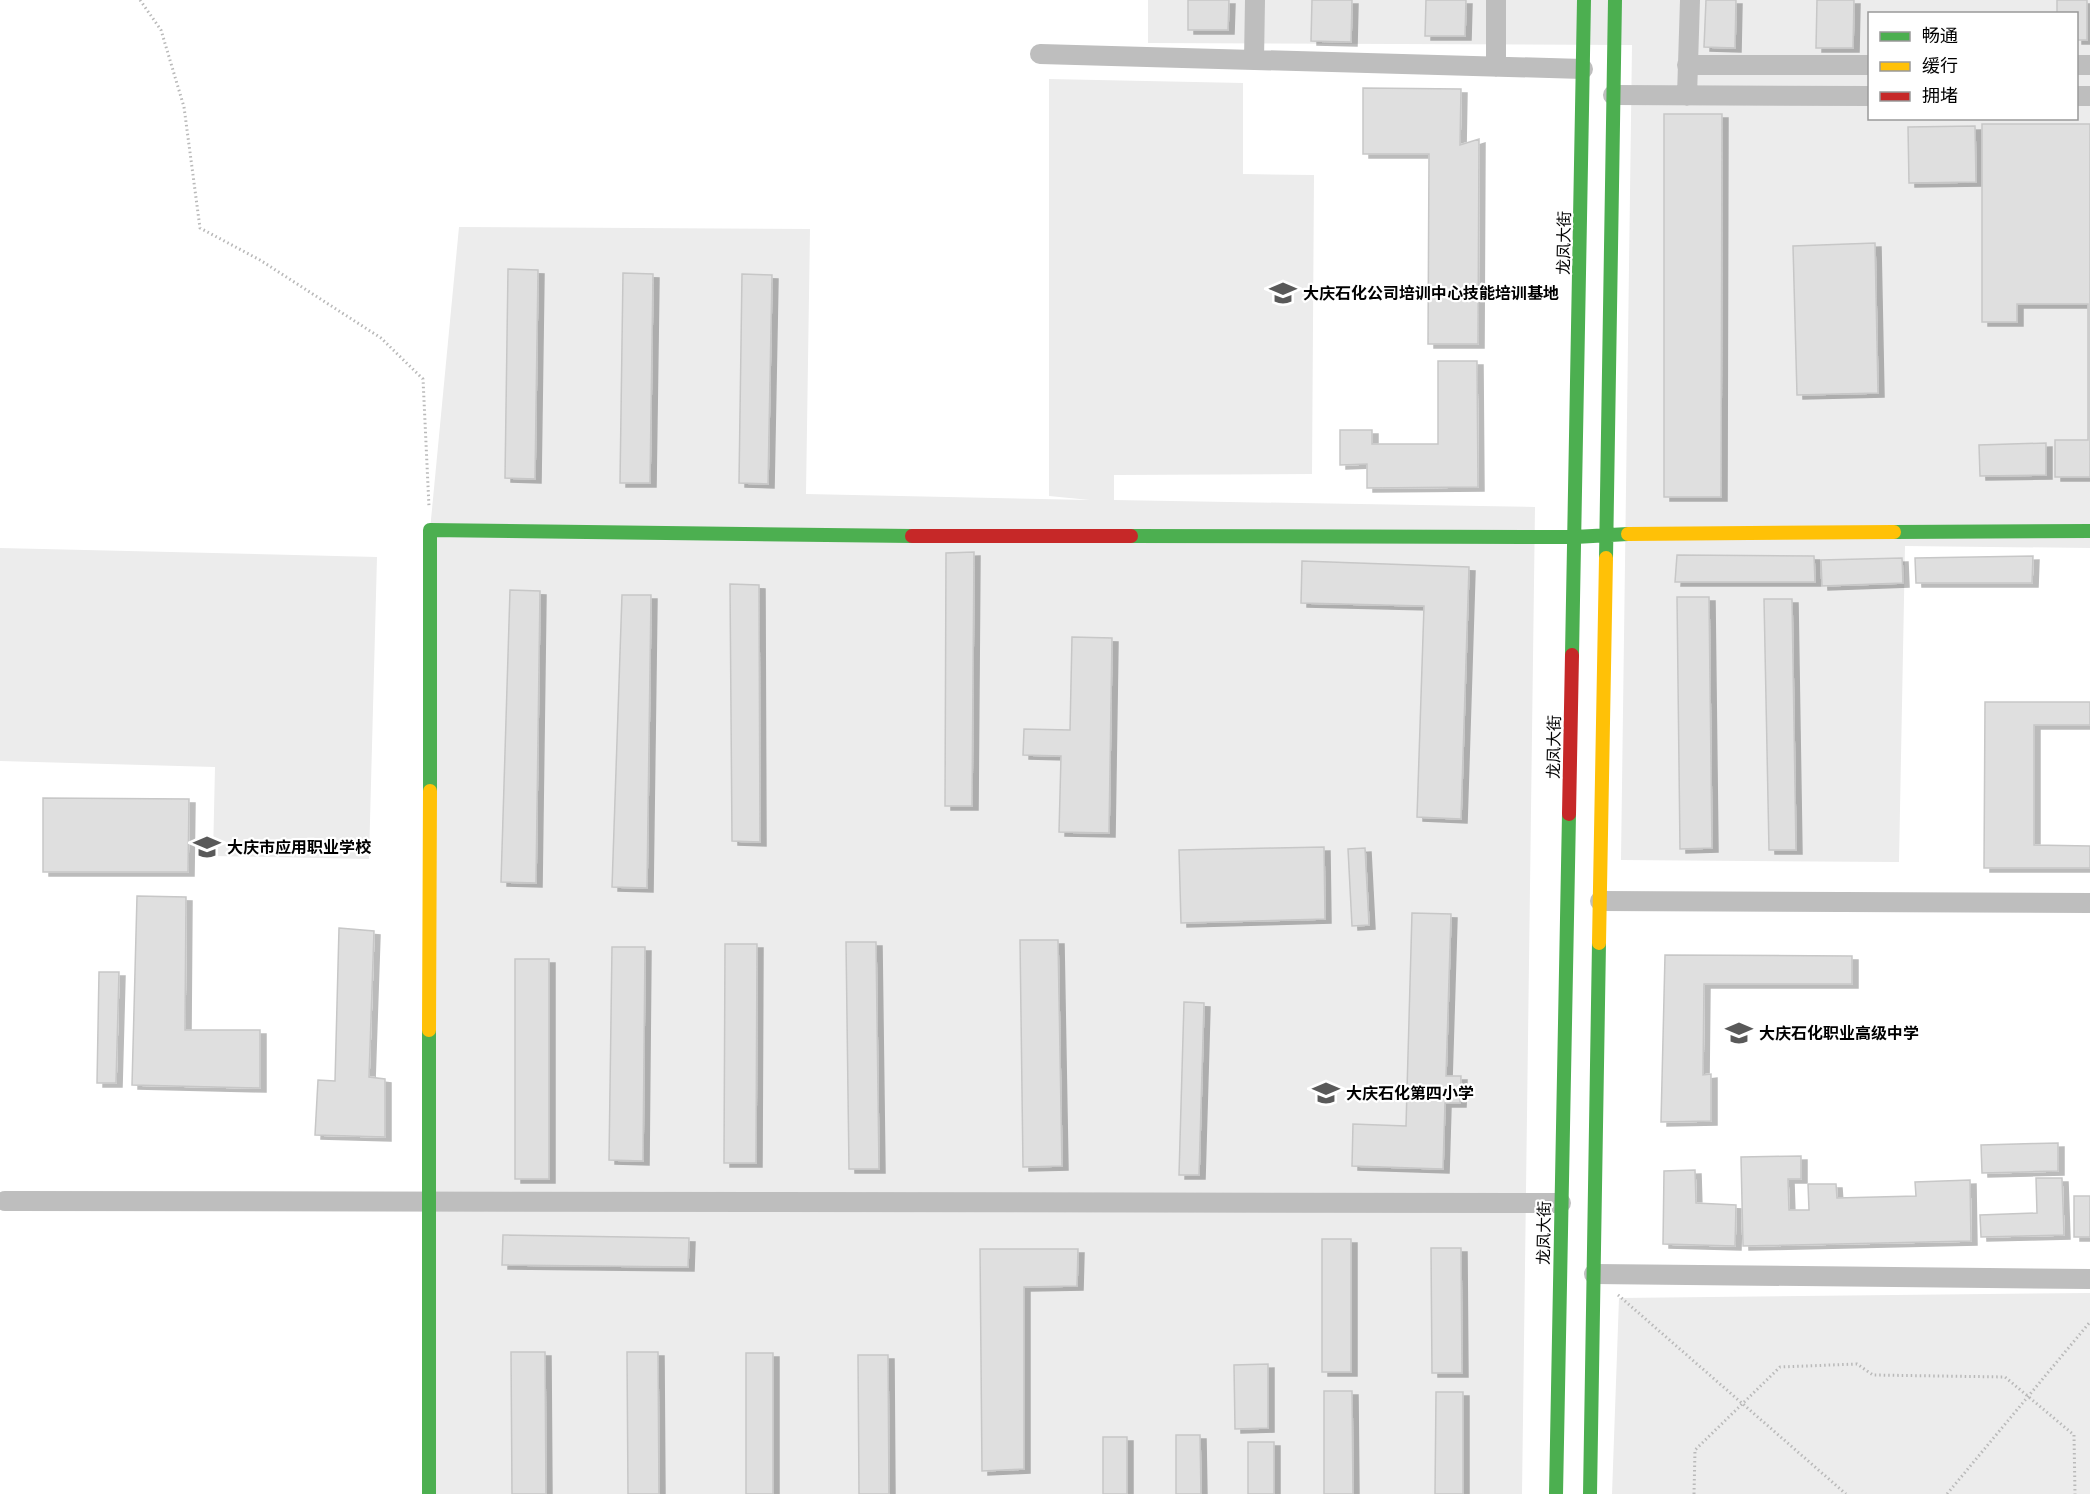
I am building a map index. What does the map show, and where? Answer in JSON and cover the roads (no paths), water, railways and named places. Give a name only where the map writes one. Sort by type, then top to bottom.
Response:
[{"type":"main road","name":"龙凤大街","points":[[1556,1494],[1584,0]]},
{"type":"main road","points":[[1590,1494],[1615,0]]},
{"type":"main road","points":[[429,1494],[430,530],[828,536],[1575,537],[1606,534],[2090,531]]},
{"type":"street","points":[[1254,60],[1255,0]]},
{"type":"street","points":[[1496,0],[1496,67]]},
{"type":"street","points":[[1687,96],[1690,0]]},
{"type":"street","points":[[1040,54],[1583,69]]},
{"type":"street","points":[[1613,95],[1867,96],[1867,65],[1687,65]]},
{"type":"street","points":[[1600,901],[2090,903]]},
{"type":"street","points":[[5,1201],[1562,1203]]},
{"type":"street","points":[[1594,1274],[2090,1279]]},
{"type":"place","name":"大庆石化公司培训中心技能培训基地","points":[[1283,293]]},
{"type":"place","name":"大庆市应用职业学校","points":[[207,847]]},
{"type":"place","name":"大庆石化职业高级中学","points":[[1739,1033]]},
{"type":"place","name":"大庆石化第四小学","points":[[1326,1093]]}]
